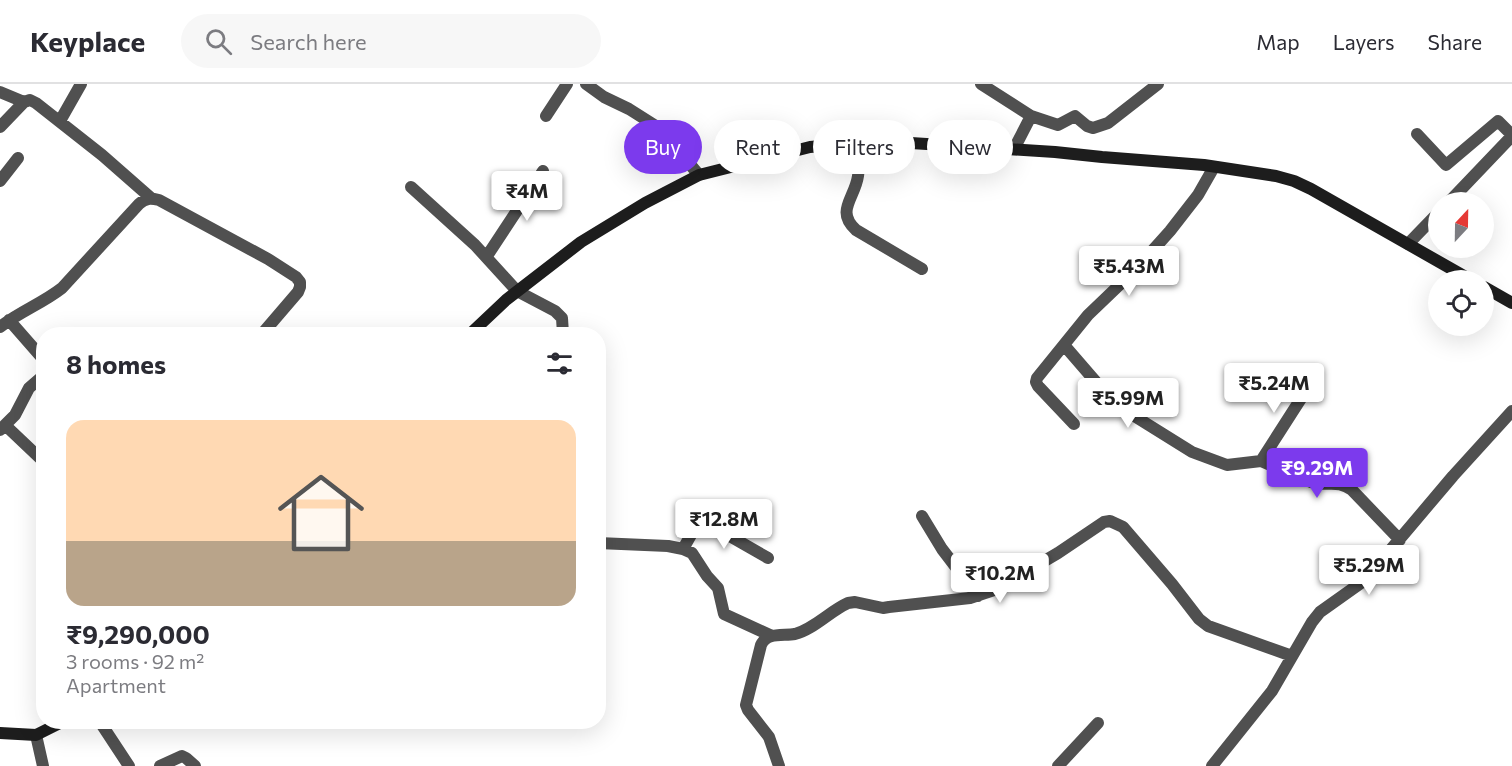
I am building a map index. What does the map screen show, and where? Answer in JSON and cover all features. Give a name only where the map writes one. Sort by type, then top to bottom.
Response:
[{"type":"street","points":[[60,121],[81,84]]},
{"type":"street","points":[[546,116],[567,84]]},
{"type":"street","points":[[586,84],[604,97],[630,109],[659,128],[699,175]]},
{"type":"street","points":[[981,84],[1031,116],[1058,125],[1075,116],[1093,128],[1108,123],[1158,84]]},
{"type":"street","points":[[0,92],[24,102]]},
{"type":"street","points":[[0,127],[24,102],[30,100],[36,102],[151,198],[268,259],[296,278],[300,282],[298,292],[268,327]]},
{"type":"street","points":[[1014,149],[1031,116]]},
{"type":"street","points":[[1416,134],[1446,165],[1498,121],[1512,136],[1459,192]]},
{"type":"street","points":[[915,142],[1214,167],[1276,176],[1311,189],[1454,270]]},
{"type":"street","points":[[478,327],[517,291],[581,242],[645,203],[699,175],[813,147]]},
{"type":"street","points":[[0,181],[18,158]]},
{"type":"street","points":[[1074,424],[1038,386],[1037,378],[1088,315],[1136,270],[1170,231],[1198,195],[1214,167]]},
{"type":"street","points":[[487,256],[543,171]]},
{"type":"street","points":[[859,174],[846,209],[846,217],[850,224],[856,230],[922,269]]},
{"type":"street","points":[[411,187],[487,256],[517,291],[555,311],[562,318],[563,327]]},
{"type":"street","points":[[36,353],[5,324],[62,288],[139,204],[146,198],[151,198]]},
{"type":"street","points":[[1408,244],[1428,223]]},
{"type":"street","points":[[1494,293],[1512,303]]},
{"type":"street","points":[[1064,345],[1115,404],[1192,452],[1227,465],[1261,461],[1311,482],[1345,485],[1400,540]]},
{"type":"street","points":[[36,382],[29,388],[19,409],[3,427],[36,455]]},
{"type":"street","points":[[1261,461],[1311,383]]},
{"type":"street","points":[[1212,766],[1272,690],[1320,612],[1365,580],[1453,476],[1512,411]]},
{"type":"street","points":[[922,516],[947,556],[978,596]]},
{"type":"street","points":[[683,549],[700,519],[768,558]]},
{"type":"street","points":[[779,766],[769,736],[748,711],[746,705],[763,640],[806,629],[848,603],[855,602],[883,608],[978,596],[997,589],[1058,553],[1104,522],[1110,521],[1123,526],[1199,619],[1208,626],[1292,656]]},
{"type":"street","points":[[606,543],[668,546],[692,553],[718,588],[724,614],[772,636]]},
{"type":"street","points":[[1058,766],[1098,723]]},
{"type":"street","points":[[0,733],[36,735],[48,729]]},
{"type":"street","points":[[105,729],[129,766]]},
{"type":"street","points":[[36,735],[43,766]]},
{"type":"street","points":[[160,766],[182,756],[195,766]]}]
